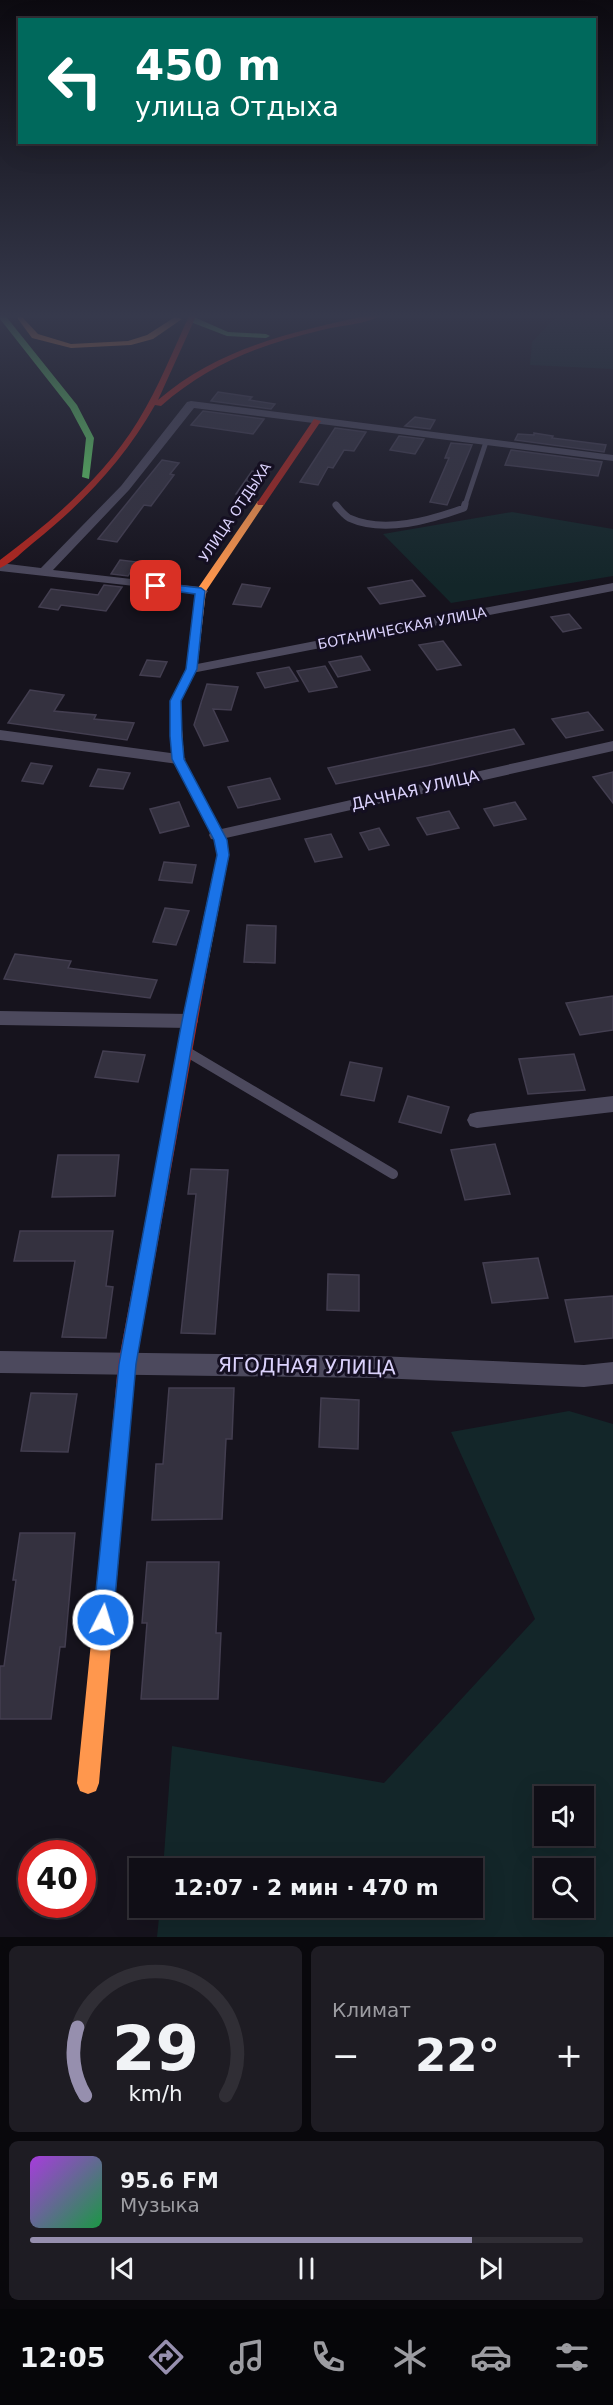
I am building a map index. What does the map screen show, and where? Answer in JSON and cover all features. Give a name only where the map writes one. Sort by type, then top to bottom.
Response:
[{"type":"main road","points":[[72,404],[90,438],[86,477]]},
{"type":"main road","points":[[0,566],[86,477],[112,446],[140,404]]},
{"type":"main road","points":[[148,414],[152,404]]},
{"type":"main road","points":[[0,566],[46,530],[97,480],[158,404]]},
{"type":"main road","name":"УЛИЦА ОТДЫХА","points":[[88,1783],[127,1364],[189,1021],[223,855],[217,835],[178,759],[175,701],[192,669],[201,591],[317,421]]},
{"type":"street","points":[[44,572],[125,488],[191,404]]},
{"type":"street","points":[[194,404],[613,458]]},
{"type":"street","points":[[0,566],[201,591]]},
{"type":"street","name":"БОТАНИЧЕСКАЯ УЛИЦА","points":[[192,669],[613,587]]},
{"type":"street","points":[[0,735],[178,759]]},
{"type":"street","name":"ДАЧНАЯ УЛИЦА","points":[[217,835],[613,746]]},
{"type":"street","points":[[0,1018],[189,1021]]},
{"type":"street","points":[[477,1120],[613,1104]]},
{"type":"street","name":"ЯГОДНАЯ УЛИЦА","points":[[0,1362],[378,1367],[584,1376],[613,1373]]},
{"type":"lane","points":[[336,505],[347,518],[369,523],[405,522],[441,517],[464,508],[486,442]]},
{"type":"lane","points":[[184,1050],[393,1174]]},
{"type":"green space","points":[[512,512],[613,529],[613,576],[451,603],[383,534]]},
{"type":"green space","points":[[569,1411],[613,1424],[613,1937],[157,1937],[159,1918],[483,1918],[483,1858],[164,1858],[172,1746],[384,1783],[535,1619],[451,1432]]},
{"type":"building","points":[[236,404],[275,404],[271,409]]},
{"type":"building","points":[[203,411],[264,419],[253,434],[191,425]]},
{"type":"building","points":[[415,417],[435,420],[430,429],[405,426]]},
{"type":"building","points":[[335,428],[366,432],[354,451],[344,450],[333,468],[328,467],[318,485],[300,482]]},
{"type":"building","points":[[534,433],[553,436],[552,438],[606,445],[604,452],[515,440],[518,434],[534,435]]},
{"type":"building","points":[[399,436],[424,439],[415,454],[390,450]]},
{"type":"building","points":[[451,443],[472,445],[447,505],[430,502],[449,458],[445,458]]},
{"type":"building","points":[[511,450],[602,462],[598,476],[505,465]]},
{"type":"building","points":[[162,460],[179,463],[170,474],[174,475],[151,506],[144,505],[117,542],[98,539]]},
{"type":"building","points":[[252,471],[268,473],[252,496],[236,494]]},
{"type":"building","points":[[120,560],[137,562],[128,576],[111,574]]},
{"type":"building","points":[[412,580],[425,596],[380,604],[368,588]]},
{"type":"building","points":[[242,584],[270,588],[261,607],[233,604]]},
{"type":"building","points":[[104,585],[122,587],[106,611],[61,605],[58,610],[39,607],[51,589],[98,595]]},
{"type":"building","points":[[569,614],[581,628],[563,632],[551,617]]},
{"type":"building","points":[[443,641],[461,665],[437,670],[419,645]]},
{"type":"building","points":[[361,656],[370,670],[338,677],[329,662]]},
{"type":"building","points":[[147,660],[167,662],[160,677],[140,675]]},
{"type":"building","points":[[325,666],[337,687],[309,692],[297,671]]},
{"type":"building","points":[[289,667],[298,681],[265,688],[257,673]]},
{"type":"building","points":[[207,684],[238,687],[231,710],[213,709],[228,741],[204,746],[194,725]]},
{"type":"building","points":[[30,690],[64,695],[54,711],[96,715],[94,719],[134,723],[127,740],[8,723]]},
{"type":"building","points":[[588,712],[603,730],[566,738],[552,719]]},
{"type":"building","points":[[514,729],[524,744],[431,765],[336,784],[328,768]]},
{"type":"building","points":[[31,763],[52,766],[43,784],[22,781]]},
{"type":"building","points":[[98,769],[130,773],[123,789],[90,786]]},
{"type":"building","points":[[613,772],[613,803],[593,777]]},
{"type":"building","points":[[270,778],[280,799],[238,808],[228,787]]},
{"type":"building","points":[[179,802],[189,826],[160,833],[150,809]]},
{"type":"building","points":[[515,802],[526,819],[494,826],[484,809]]},
{"type":"building","points":[[449,811],[459,828],[427,835],[417,818]]},
{"type":"building","points":[[379,828],[389,845],[369,850],[360,833]]},
{"type":"building","points":[[331,834],[342,857],[315,862],[305,839]]},
{"type":"building","points":[[164,862],[196,865],[192,883],[159,880]]},
{"type":"building","points":[[165,908],[189,911],[176,945],[153,942]]},
{"type":"building","points":[[247,925],[276,926],[275,963],[244,962]]},
{"type":"building","points":[[15,954],[71,961],[68,968],[157,980],[150,998],[4,979]]},
{"type":"building","points":[[613,996],[613,1030],[580,1035],[566,1003]]},
{"type":"building","points":[[103,1051],[145,1055],[138,1082],[95,1077]]},
{"type":"building","points":[[574,1054],[585,1090],[528,1094],[519,1059]]},
{"type":"building","points":[[350,1062],[382,1068],[374,1101],[341,1095]]},
{"type":"building","points":[[408,1096],[449,1107],[441,1133],[399,1122]]},
{"type":"building","points":[[495,1144],[510,1194],[465,1200],[451,1150]]},
{"type":"building","points":[[58,1155],[119,1155],[115,1196],[52,1197]]},
{"type":"building","points":[[191,1169],[228,1170],[215,1334],[181,1333],[196,1194],[188,1194]]},
{"type":"building","points":[[20,1231],[113,1231],[106,1286],[113,1287],[106,1338],[62,1337],[75,1261],[14,1261]]},
{"type":"building","points":[[538,1258],[548,1298],[492,1303],[483,1263]]},
{"type":"building","points":[[328,1274],[359,1275],[359,1311],[327,1310]]},
{"type":"building","points":[[613,1296],[613,1338],[575,1342],[565,1300]]},
{"type":"building","points":[[169,1388],[234,1388],[232,1439],[226,1439],[222,1519],[152,1520],[156,1464],[163,1464]]},
{"type":"building","points":[[31,1393],[77,1394],[68,1452],[21,1451]]},
{"type":"building","points":[[321,1398],[359,1400],[358,1449],[319,1447]]},
{"type":"building","points":[[20,1533],[75,1533],[65,1647],[60,1647],[51,1719],[0,1719],[0,1666],[4,1666]]},
{"type":"building","points":[[147,1562],[219,1562],[216,1633],[221,1633],[218,1699],[141,1699],[147,1623],[142,1623]]},
{"type":"traffic: fast","points":[[72,404],[90,438],[86,477]]},
{"type":"traffic: slow","points":[[202,958],[223,855],[220,840],[178,759],[175,701],[192,669],[201,591],[261,503]]},
{"type":"traffic: slow","points":[[88,1783],[118,1462]]},
{"type":"traffic: jam","points":[[0,565],[73,505],[120,453],[151,404]]},
{"type":"traffic: jam","points":[[261,503],[317,421]]},
{"type":"traffic: jam","points":[[118,1462],[127,1364],[202,958]]},
{"type":"route","points":[[103,1620],[127,1364],[189,1021],[223,855],[220,840],[178,759],[176,736],[175,701],[192,669],[201,591],[156,586]]}]
